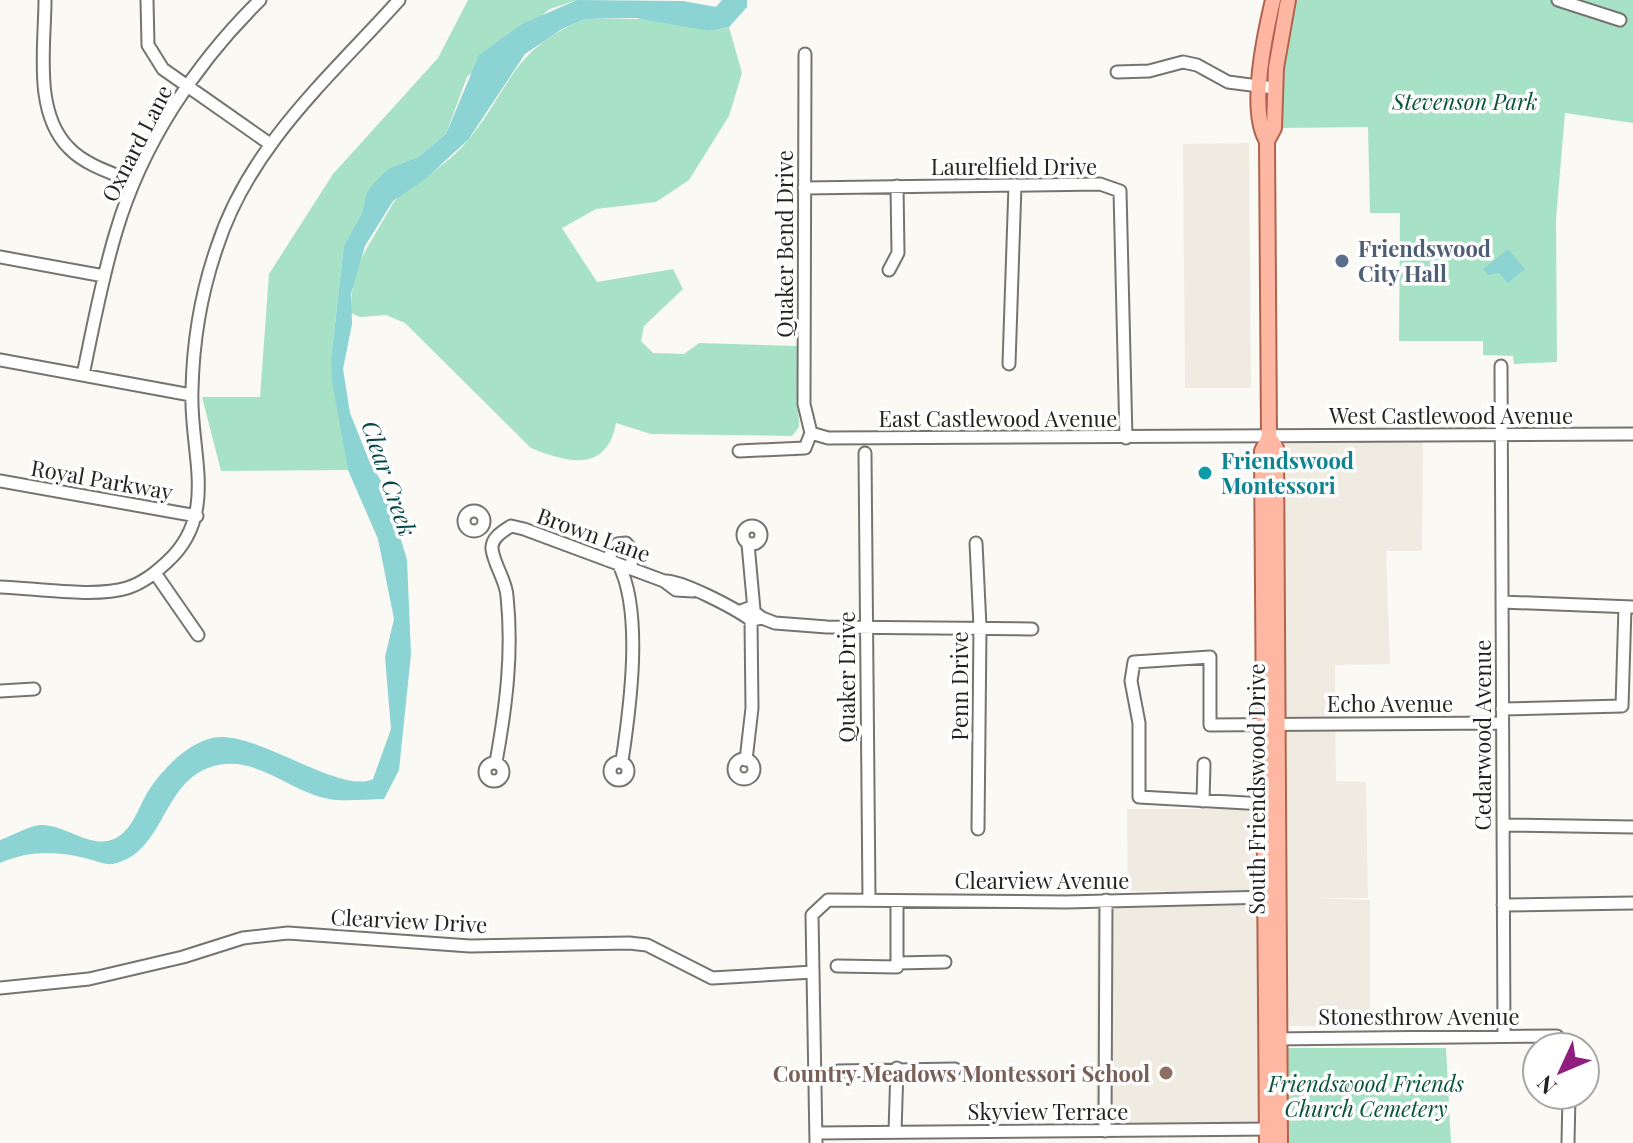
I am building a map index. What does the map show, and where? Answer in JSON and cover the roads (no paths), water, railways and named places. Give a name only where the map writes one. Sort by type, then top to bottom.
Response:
[{"type":"main road","name":"South Friendswood Drive","points":[[1273,0],[1267,87],[1274,128],[1267,141],[1269,437],[1276,448],[1271,725],[1273,1136]]},
{"type":"main road","name":"South Friendswood Drive","points":[[1267,87],[1288,0]]},
{"type":"main road","name":"South Friendswood Drive","points":[[1271,725],[1265,804],[1272,897]]},
{"type":"street","points":[[45,0],[45,93],[56,132],[70,149],[91,163],[134,182]]},
{"type":"street","points":[[147,0],[148,45],[153,56],[187,86],[270,144]]},
{"type":"street","name":"Oxnard Lane","points":[[83,375],[104,276],[134,182],[187,86],[210,53],[260,0]]},
{"type":"street","points":[[0,587],[125,589],[155,573],[177,553],[197,516],[200,479],[191,395],[196,332],[216,248],[238,195],[270,144],[306,96],[399,0]]},
{"type":"street","points":[[1558,0],[1620,20]]},
{"type":"street","name":"Quaker Bend Drive","points":[[805,54],[804,404],[811,433]]},
{"type":"street","points":[[1117,72],[1149,71],[1183,62],[1197,65],[1228,82],[1267,87]]},
{"type":"street","name":"Laurelfield Drive","points":[[804,188],[1100,184],[1120,191],[1126,438]]},
{"type":"street","points":[[1009,364],[1015,185]]},
{"type":"street","points":[[889,270],[898,253],[897,186]]},
{"type":"street","points":[[0,257],[104,276]]},
{"type":"street","points":[[0,360],[191,395]]},
{"type":"street","name":"Cedarwood Avenue","points":[[1501,366],[1504,1035]]},
{"type":"street","points":[[739,451],[805,448],[811,433]]},
{"type":"street","name":"East Castlewood Avenue","points":[[811,433],[828,438],[1269,437]]},
{"type":"street","name":"West Castlewood Avenue","points":[[1269,437],[1633,434]]},
{"type":"street","name":"Quaker Drive","points":[[865,453],[869,900]]},
{"type":"street","name":"Royal Parkway","points":[[0,481],[197,516]]},
{"type":"street","name":"Brown Lane","points":[[502,534],[483,525],[502,534],[607,560],[664,581],[679,582],[693,591],[775,623],[1032,629]]},
{"type":"street","points":[[496,762],[509,672],[507,593],[492,549],[502,534]]},
{"type":"street","points":[[607,560],[617,544],[626,543],[634,553],[624,566],[630,681],[622,761]]},
{"type":"street","name":"Penn Drive","points":[[976,543],[980,627],[978,829]]},
{"type":"street","points":[[746,760],[753,645],[748,544]]},
{"type":"street","points":[[155,573],[198,635]]},
{"type":"street","points":[[627,591],[643,574]]},
{"type":"street","points":[[1502,602],[1629,607],[1622,706],[1502,709]]},
{"type":"street","points":[[753,645],[762,630],[775,623]]},
{"type":"street","name":"Echo Avenue","points":[[1203,801],[1139,797],[1139,723],[1131,681],[1134,662],[1210,657],[1210,725],[1502,723]]},
{"type":"street","points":[[0,691],[34,689]]},
{"type":"street","points":[[1204,764],[1203,801],[1265,804]]},
{"type":"street","points":[[1503,825],[1633,827]]},
{"type":"street","name":"Clearview Avenue","points":[[813,972],[812,915],[828,900],[1272,897]]},
{"type":"street","points":[[1105,1131],[1106,900]]},
{"type":"street","points":[[837,966],[897,967],[897,901]]},
{"type":"street","points":[[1503,905],[1633,903]]},
{"type":"street","name":"Clearview Drive","points":[[0,988],[89,979],[183,957],[243,938],[288,933],[470,946],[629,943],[647,945],[712,978],[813,972]]},
{"type":"street","points":[[897,963],[945,962]]},
{"type":"street","points":[[813,972],[816,1138]]},
{"type":"street","name":"Stonesthrow Avenue","points":[[1273,1039],[1521,1035]]},
{"type":"street","points":[[895,1132],[897,1068]]},
{"type":"street","points":[[838,1071],[955,1069]]},
{"type":"street","points":[[1568,1143],[1569,1111]]},
{"type":"street","name":"Skyview Terrace","points":[[816,1138],[895,1132],[1105,1131],[1273,1136]]},
{"type":"water","points":[[577,0],[683,1],[716,7],[722,0],[747,0],[747,7],[729,27],[709,31],[636,18],[585,19],[562,29],[525,54],[468,140],[424,180],[393,201],[365,246],[351,294],[352,324],[343,369],[350,413],[370,463],[386,489],[407,560],[411,654],[399,770],[384,799],[329,799],[255,768],[224,764],[208,768],[180,789],[153,834],[130,857],[110,864],[66,854],[44,853],[0,863],[0,840],[35,826],[59,828],[98,841],[116,838],[131,824],[147,793],[170,764],[190,748],[212,738],[241,740],[343,779],[359,782],[373,779],[391,729],[385,657],[394,619],[378,539],[348,470],[332,381],[331,359],[344,245],[362,213],[366,194],[373,184],[389,168],[418,157],[446,134],[479,55],[522,24]]},
{"type":"water","points":[[1508,249],[1525,269],[1508,283],[1499,273],[1488,275],[1483,269]]},
{"type":"place","name":"Friendswood City Hall","points":[[1342,261]]},
{"type":"place","name":"Friendswood Montessori","points":[[1205,473]]},
{"type":"place","name":"Country Meadows Montessori School","points":[[1166,1073]]},
{"type":"park label","name":"Stevenson Park","points":[[1465,101]]},
{"type":"park label","name":"Friendswood Friends Church Cemetery","points":[[1366,1096]]},
{"type":"water label","name":"Clear Creek","points":[[390,478]]}]
